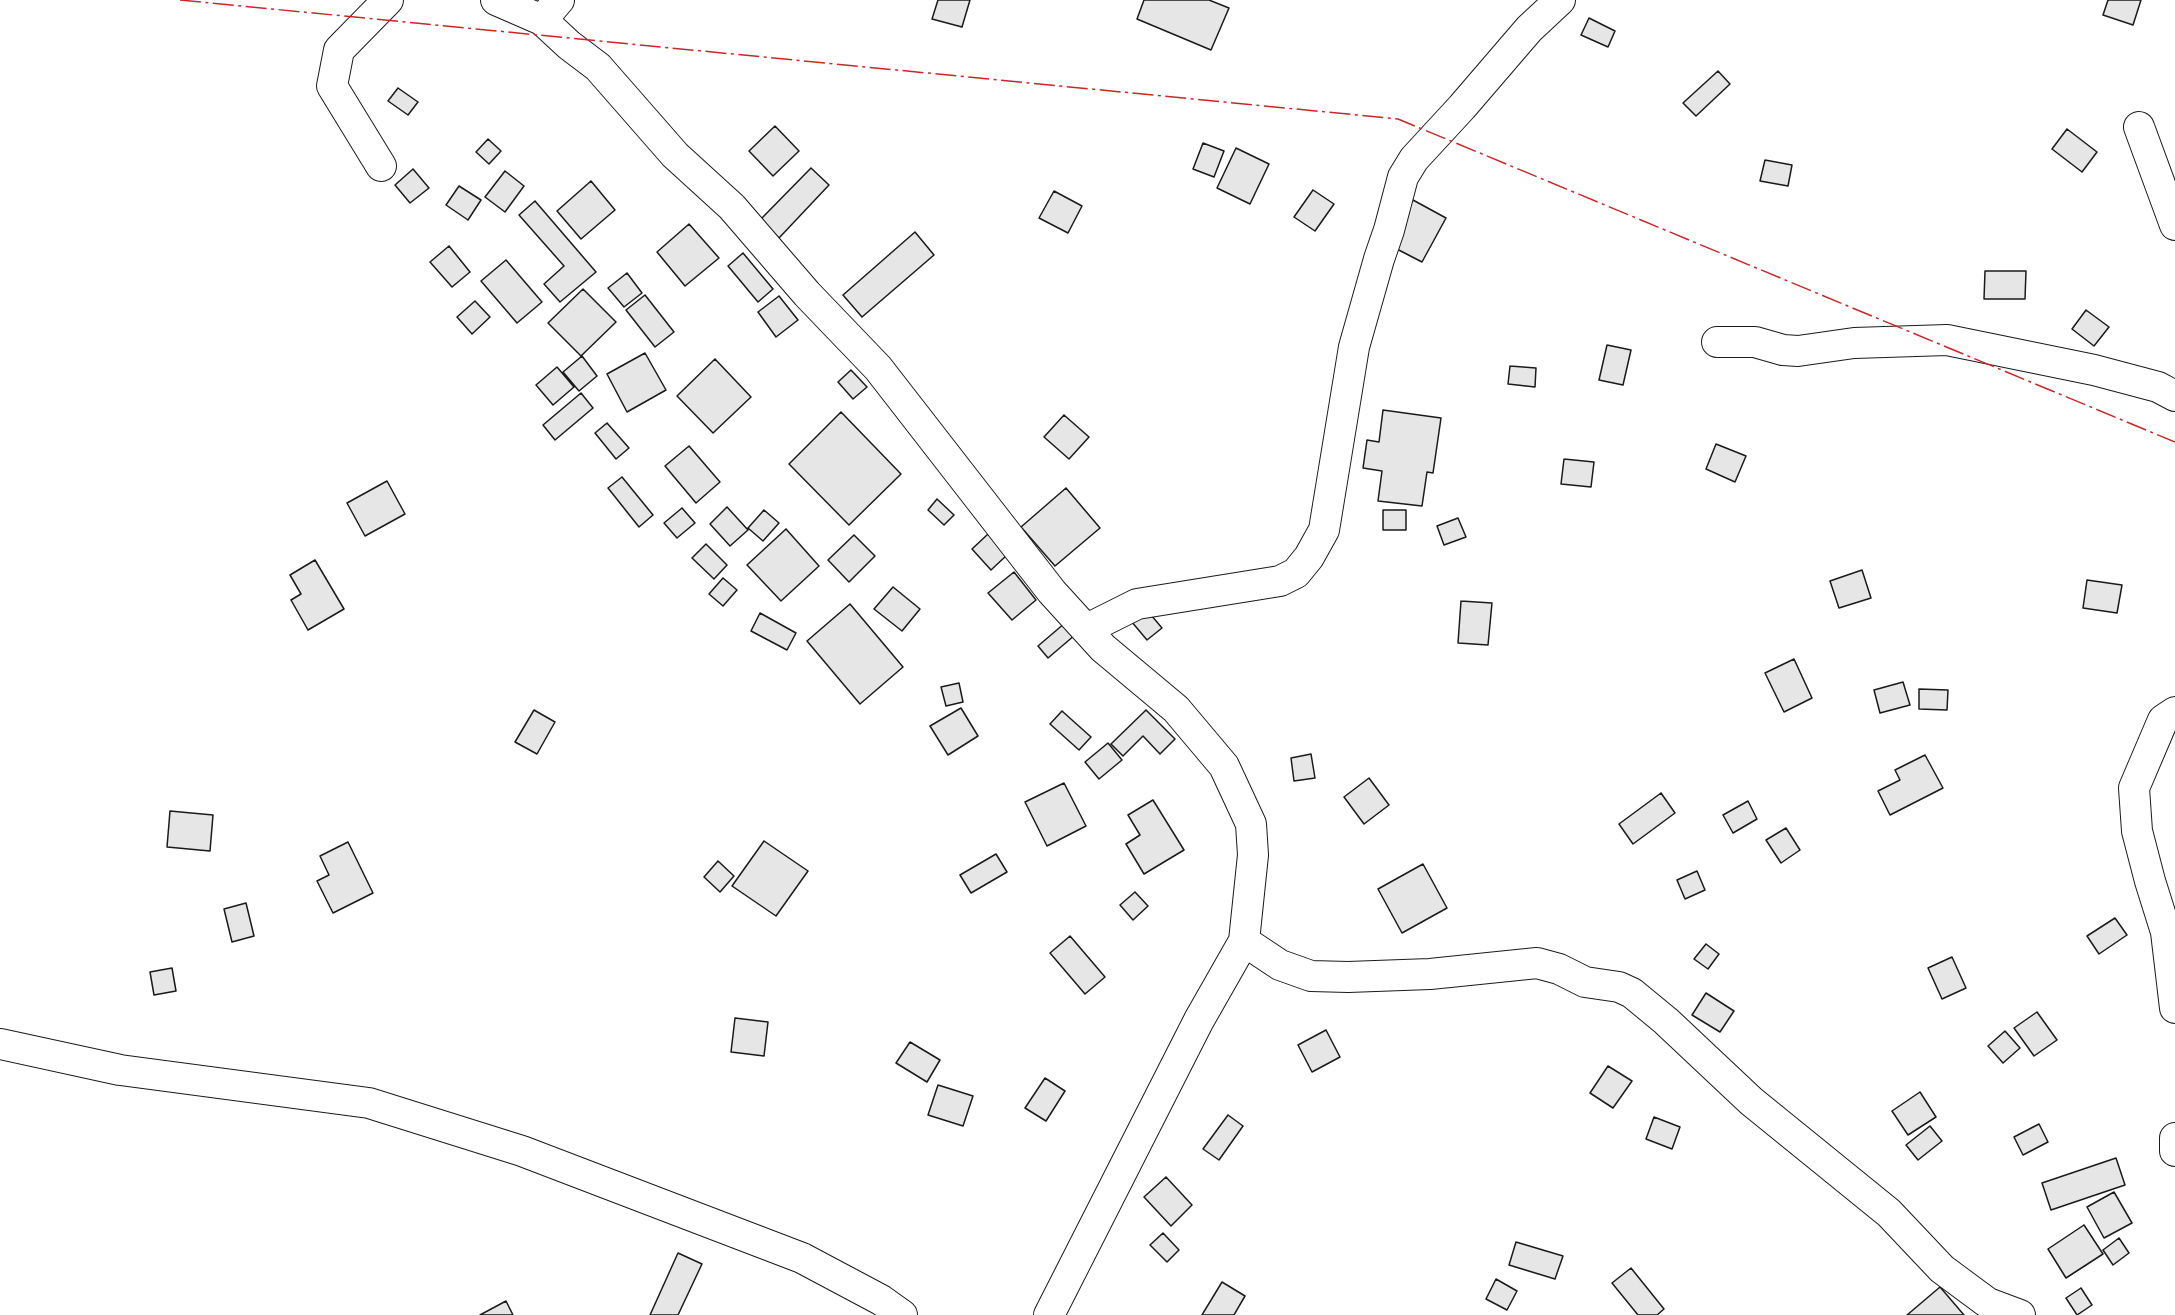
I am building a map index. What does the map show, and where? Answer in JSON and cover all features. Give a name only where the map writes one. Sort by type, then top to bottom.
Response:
[{"type":"street","points":[[381,166],[332,86],[339,50],[388,0]]},
{"type":"street","points":[[496,0],[551,10],[569,45],[598,67],[675,155],[732,207],[807,294],[878,368],[1052,592],[1103,648],[1176,709],[1224,766],[1251,824],[1253,855],[1245,941],[1199,1020],[1048,1315]]},
{"type":"street","points":[[1087,629],[1137,604],[1280,581],[1296,573],[1309,557],[1324,530],[1354,347],[1389,230],[1402,177],[1414,159],[1529,29],[1560,0]]},
{"type":"street","points":[[2139,127],[2175,225]]},
{"type":"street","points":[[1717,342],[1755,342],[1783,350],[1798,351],[1854,343],[1947,340],[2094,370],[2158,387],[2175,396]]},
{"type":"street","points":[[2175,712],[2163,720],[2134,788],[2138,831],[2166,932],[2175,1008]]},
{"type":"street","points":[[1245,941],[1280,964],[1311,976],[1430,974],[1537,963],[1559,969],[1585,982],[1619,987],[1632,993],[1666,1021],[1751,1101],[1889,1214],[1942,1269],[1988,1303],[2020,1315]]},
{"type":"street","points":[[0,1044],[120,1070],[369,1103],[522,1151],[802,1258],[881,1300],[902,1315]]},
{"type":"street","points":[[2175,1138],[2175,1151]]},
{"type":"building","points":[[938,0],[970,0],[962,27],[932,19]]},
{"type":"building","points":[[1144,0],[1209,0],[1229,8],[1211,50],[1137,19]]},
{"type":"building","points":[[2108,0],[2141,0],[2133,25],[2103,15]]},
{"type":"building","points":[[1589,18],[1615,31],[1608,47],[1581,35]]},
{"type":"building","points":[[1718,71],[1730,84],[1696,116],[1683,103]]},
{"type":"building","points":[[398,88],[418,102],[408,115],[388,101]]},
{"type":"building","points":[[775,126],[799,151],[773,176],[749,151]]},
{"type":"building","points":[[2067,129],[2097,152],[2082,172],[2052,149]]},
{"type":"building","points":[[488,139],[501,151],[489,164],[476,152]]},
{"type":"building","points":[[1203,143],[1224,151],[1214,177],[1193,169]]},
{"type":"building","points":[[1236,148],[1269,164],[1250,204],[1217,188]]},
{"type":"building","points":[[1765,160],[1792,165],[1788,186],[1760,181]]},
{"type":"building","points":[[811,168],[829,185],[779,238],[760,220]]},
{"type":"building","points":[[413,169],[429,188],[410,203],[395,185]]},
{"type":"building","points":[[505,171],[524,186],[505,212],[485,197]]},
{"type":"building","points":[[591,181],[615,210],[581,239],[557,211]]},
{"type":"building","points":[[459,186],[481,200],[468,220],[446,205]]},
{"type":"building","points":[[1313,190],[1334,204],[1315,231],[1294,217]]},
{"type":"building","points":[[1054,191],[1082,206],[1068,233],[1039,218]]},
{"type":"building","points":[[1413,200],[1446,218],[1422,262],[1391,246]]},
{"type":"building","points":[[535,201],[596,272],[560,302],[544,284],[564,266],[519,215]]},
{"type":"building","points":[[689,224],[719,258],[685,286],[657,252]]},
{"type":"building","points":[[915,232],[934,255],[862,317],[843,295]]},
{"type":"building","points":[[449,246],[470,272],[452,287],[430,262]]},
{"type":"building","points":[[743,253],[773,289],[758,302],[728,266]]},
{"type":"building","points":[[506,260],[542,302],[517,323],[481,281]]},
{"type":"building","points":[[1985,271],[2026,271],[2025,299],[1984,299]]},
{"type":"building","points":[[627,273],[642,293],[624,307],[608,288]]},
{"type":"building","points":[[583,289],[616,322],[581,356],[548,323]]},
{"type":"building","points":[[645,295],[674,332],[655,347],[626,310]]},
{"type":"building","points":[[779,296],[798,320],[776,337],[758,312]]},
{"type":"building","points":[[475,301],[490,317],[472,334],[457,317]]},
{"type":"building","points":[[2086,310],[2109,327],[2094,346],[2072,329]]},
{"type":"building","points":[[1607,345],[1631,350],[1623,385],[1599,380]]},
{"type":"building","points":[[645,353],[666,390],[627,412],[607,374]]},
{"type":"building","points":[[582,356],[597,376],[579,391],[563,372]]},
{"type":"building","points":[[715,359],[751,397],[713,433],[677,396]]},
{"type":"building","points":[[1510,366],[1536,368],[1535,387],[1508,384]]},
{"type":"building","points":[[557,367],[574,387],[553,405],[536,385]]},
{"type":"building","points":[[851,370],[867,387],[853,399],[838,382]]},
{"type":"building","points":[[581,393],[593,408],[555,440],[543,425]]},
{"type":"building","points":[[1383,410],[1441,418],[1433,473],[1427,472],[1422,506],[1378,501],[1382,471],[1363,468],[1367,440],[1379,442]]},
{"type":"building","points":[[841,412],[901,474],[849,525],[789,464]]},
{"type":"building","points":[[1064,415],[1089,437],[1069,459],[1044,437]]},
{"type":"building","points":[[607,423],[629,448],[616,459],[595,433]]},
{"type":"building","points":[[1716,444],[1746,456],[1735,482],[1706,469]]},
{"type":"building","points":[[689,446],[720,482],[696,503],[665,466]]},
{"type":"building","points":[[1564,459],[1594,462],[1591,487],[1561,484]]},
{"type":"building","points":[[622,477],[653,515],[639,527],[608,488]]},
{"type":"building","points":[[387,481],[405,514],[365,536],[347,503]]},
{"type":"building","points":[[1066,488],[1100,528],[1055,566],[1021,527]]},
{"type":"building","points":[[937,499],[954,515],[944,525],[928,510]]},
{"type":"building","points":[[727,507],[748,530],[730,546],[710,524]]},
{"type":"building","points":[[682,508],[695,523],[677,538],[664,523]]},
{"type":"building","points":[[764,510],[779,523],[763,541],[748,528]]},
{"type":"building","points":[[1383,510],[1406,510],[1406,530],[1383,530]]},
{"type":"building","points":[[1458,518],[1466,537],[1444,545],[1437,526]]},
{"type":"building","points":[[786,529],[819,566],[781,601],[747,565]]},
{"type":"building","points":[[988,534],[1007,555],[991,570],[972,549]]},
{"type":"building","points":[[854,535],[875,556],[849,582],[828,560]]},
{"type":"building","points":[[706,544],[727,565],[714,579],[692,558]]},
{"type":"building","points":[[315,560],[344,609],[308,630],[291,600],[301,594],[290,575]]},
{"type":"building","points":[[1862,570],[1871,598],[1839,608],[1830,581]]},
{"type":"building","points":[[1014,572],[1036,600],[1012,620],[988,593]]},
{"type":"building","points":[[723,578],[737,590],[723,606],[709,594]]},
{"type":"building","points":[[2087,580],[2122,585],[2117,613],[2083,608]]},
{"type":"building","points":[[893,587],[920,609],[902,631],[874,609]]},
{"type":"building","points":[[1461,601],[1492,603],[1488,645],[1458,643]]},
{"type":"building","points":[[850,604],[903,667],[860,704],[807,641]]},
{"type":"building","points":[[1146,609],[1162,628],[1147,640],[1131,621]]},
{"type":"building","points":[[760,613],[796,633],[787,650],[751,631]]},
{"type":"building","points":[[1072,617],[1082,629],[1048,658],[1038,646]]},
{"type":"building","points":[[1794,659],[1812,698],[1784,712],[1765,673]]},
{"type":"building","points":[[1903,682],[1910,705],[1880,713],[1874,690]]},
{"type":"building","points":[[959,683],[963,702],[946,706],[941,687]]},
{"type":"building","points":[[1919,689],[1948,690],[1947,710],[1919,709]]},
{"type":"building","points":[[961,708],[978,736],[948,755],[930,726]]},
{"type":"building","points":[[534,710],[555,722],[537,754],[515,742]]},
{"type":"building","points":[[1146,710],[1175,739],[1160,754],[1143,736],[1123,756],[1111,744]]},
{"type":"building","points":[[1062,711],[1091,737],[1079,750],[1050,724]]},
{"type":"building","points":[[1108,743],[1122,760],[1099,779],[1085,762]]},
{"type":"building","points":[[1311,754],[1315,778],[1294,781],[1291,758]]},
{"type":"building","points":[[1925,755],[1943,788],[1890,815],[1878,791],[1900,780],[1895,770]]},
{"type":"building","points":[[1369,778],[1389,805],[1364,824],[1344,797]]},
{"type":"building","points":[[1064,783],[1086,826],[1047,846],[1025,802]]},
{"type":"building","points":[[1661,793],[1675,813],[1633,844],[1619,824]]},
{"type":"building","points":[[1153,800],[1184,850],[1144,874],[1126,844],[1140,835],[1128,815]]},
{"type":"building","points":[[1748,801],[1757,819],[1733,833],[1723,815]]},
{"type":"building","points":[[170,811],[213,815],[210,851],[167,847]]},
{"type":"building","points":[[1786,828],[1800,850],[1781,863],[1766,840]]},
{"type":"building","points":[[764,841],[808,871],[776,916],[732,886]]},
{"type":"building","points":[[348,842],[373,893],[333,913],[317,881],[329,875],[320,856]]},
{"type":"building","points":[[996,854],[1007,872],[971,893],[960,875]]},
{"type":"building","points":[[718,861],[734,876],[720,892],[704,877]]},
{"type":"building","points":[[1423,864],[1447,908],[1402,933],[1378,889]]},
{"type":"building","points":[[1697,871],[1705,890],[1685,899],[1677,880]]},
{"type":"building","points":[[1135,892],[1148,906],[1133,920],[1120,905]]},
{"type":"building","points":[[246,903],[254,936],[232,942],[224,909]]},
{"type":"building","points":[[2115,918],[2127,935],[2099,954],[2087,936]]},
{"type":"building","points":[[1070,936],[1105,977],[1085,994],[1050,953]]},
{"type":"building","points":[[1706,944],[1719,954],[1708,969],[1694,959]]},
{"type":"building","points":[[1952,957],[1966,988],[1942,999],[1928,968]]},
{"type":"building","points":[[172,968],[176,991],[154,995],[150,972]]},
{"type":"building","points":[[1706,993],[1734,1011],[1720,1032],[1692,1015]]},
{"type":"building","points":[[2037,1012],[2057,1040],[2034,1056],[2014,1028]]},
{"type":"building","points":[[735,1018],[768,1022],[764,1056],[731,1052]]},
{"type":"building","points":[[1326,1030],[1340,1057],[1312,1072],[1298,1045]]},
{"type":"building","points":[[2005,1031],[2020,1048],[2003,1063],[1988,1046]]},
{"type":"building","points":[[910,1042],[940,1060],[927,1082],[896,1063]]},
{"type":"building","points":[[1608,1066],[1632,1081],[1613,1108],[1590,1093]]},
{"type":"building","points":[[1045,1078],[1065,1091],[1046,1121],[1025,1108]]},
{"type":"building","points":[[938,1085],[973,1096],[963,1126],[928,1115]]},
{"type":"building","points":[[1920,1092],[1936,1117],[1908,1135],[1892,1111]]},
{"type":"building","points":[[1228,1115],[1243,1126],[1219,1160],[1203,1149]]},
{"type":"building","points":[[1654,1117],[1680,1127],[1672,1149],[1646,1139]]},
{"type":"building","points":[[2039,1124],[2048,1142],[2023,1155],[2014,1137]]},
{"type":"building","points":[[1930,1126],[1942,1141],[1918,1160],[1906,1145]]},
{"type":"building","points":[[2116,1158],[2125,1185],[2051,1210],[2042,1183]]},
{"type":"building","points":[[1166,1177],[1192,1205],[1171,1226],[1144,1197]]},
{"type":"building","points":[[2114,1192],[2132,1223],[2104,1238],[2087,1207]]},
{"type":"building","points":[[2084,1225],[2103,1254],[2066,1278],[2048,1249]]},
{"type":"building","points":[[1163,1233],[1179,1250],[1167,1262],[1150,1245]]},
{"type":"building","points":[[2119,1238],[2129,1253],[2113,1265],[2103,1250]]},
{"type":"building","points":[[1516,1242],[1563,1256],[1555,1279],[1509,1265]]},
{"type":"building","points":[[678,1253],[702,1264],[678,1315],[650,1315]]},
{"type":"building","points":[[1631,1268],[1664,1309],[1657,1315],[1638,1315],[1612,1283]]},
{"type":"building","points":[[1496,1279],[1517,1291],[1507,1310],[1486,1299]]},
{"type":"building","points":[[1222,1282],[1245,1296],[1234,1315],[1202,1315]]},
{"type":"building","points":[[1940,1287],[1964,1315],[1907,1315]]},
{"type":"building","points":[[2081,1288],[2092,1305],[2077,1315],[2066,1298]]},
{"type":"building","points":[[506,1301],[513,1315],[480,1315]]},
{"type":"power","points":[[180,0],[1398,119],[2175,442]]}]
